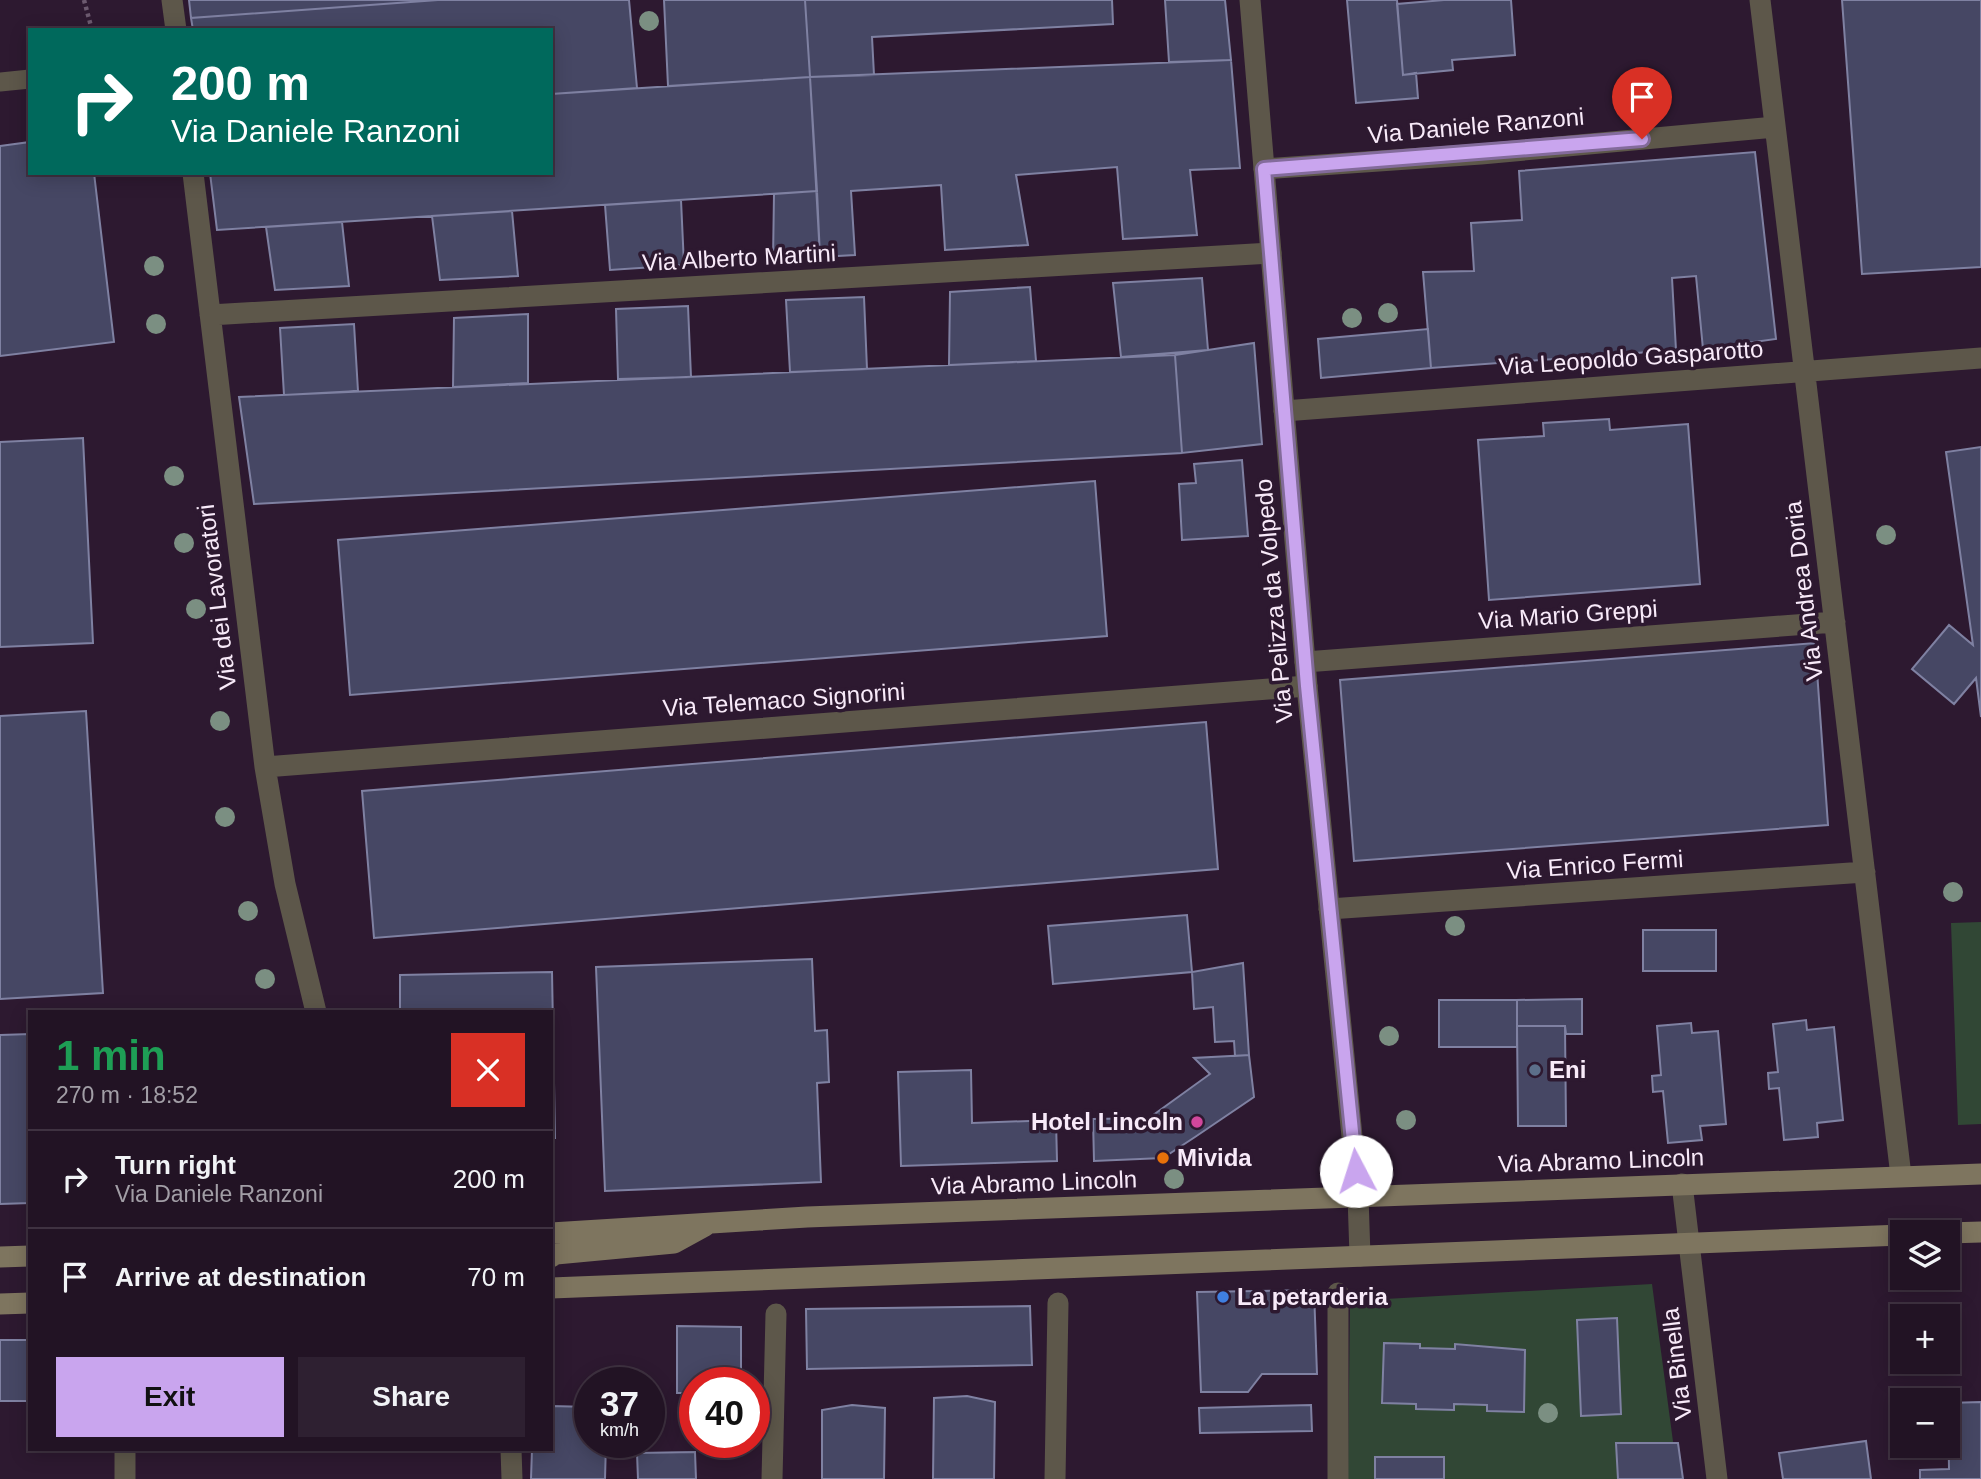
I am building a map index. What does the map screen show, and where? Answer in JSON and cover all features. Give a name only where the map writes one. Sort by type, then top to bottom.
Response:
[{"type":"main road","name":"Via Abramo Lincoln","points":[[553,1233],[710,1223],[1358,1196],[1981,1174]]},
{"type":"main road","points":[[553,1256],[674,1243],[710,1223]]},
{"type":"main road","points":[[1960,1233],[1981,1232]]},
{"type":"main road","points":[[553,1288],[1890,1235]]},
{"type":"main road","points":[[0,1257],[28,1256]]},
{"type":"main road","points":[[0,1304],[28,1303]]},
{"type":"street","points":[[172,0],[176,28]]},
{"type":"street","name":"Via Pelizza da Volpedo","points":[[1250,0],[1307,686],[1358,1196],[1360,1256]]},
{"type":"street","name":"Via Andrea Doria","points":[[1760,0],[1901,1176]]},
{"type":"street","name":"Via Daniele Ranzoni","points":[[1264,169],[1481,154],[1775,127]]},
{"type":"street","name":"Via dei Lavoratori","points":[[193,175],[265,767],[285,884],[316,1010]]},
{"type":"street","name":"Via Alberto Martini","points":[[210,315],[1271,253]]},
{"type":"street","name":"Via Leopoldo Gasparotto","points":[[1284,411],[1981,358]]},
{"type":"street","name":"Via Mario Greppi","points":[[1305,662],[1835,622]]},
{"type":"street","name":"Via Telemaco Signorini","points":[[265,767],[1307,686]]},
{"type":"street","name":"Via Enrico Fermi","points":[[1329,909],[1865,872]]},
{"type":"street","name":"Via Binella","points":[[1682,1184],[1717,1479]]},
{"type":"street","points":[[1338,1293],[1338,1479]]},
{"type":"street","points":[[1055,1479],[1058,1303]]},
{"type":"street","points":[[772,1479],[776,1314]]},
{"type":"street","points":[[125,1451],[125,1479]]},
{"type":"street","points":[[511,1451],[512,1479]]},
{"type":"lane","points":[[0,82],[28,79]]},
{"type":"path","points":[[84,0],[91,28]]},
{"type":"green space","points":[[1981,922],[1981,1124],[1958,1125],[1951,923]]},
{"type":"green space","points":[[1652,1284],[1678,1479],[1348,1479],[1350,1301]]},
{"type":"building","points":[[189,0],[438,0],[191,18]]},
{"type":"building","points":[[438,0],[629,0],[637,88],[553,94],[553,28],[193,28],[191,18]]},
{"type":"building","points":[[664,0],[805,0],[810,77],[668,86]]},
{"type":"building","points":[[805,0],[1112,0],[1113,24],[872,37],[874,75],[810,77]]},
{"type":"building","points":[[1165,0],[1225,0],[1231,60],[1169,62]]},
{"type":"building","points":[[1347,0],[1397,0],[1403,75],[1416,73],[1418,98],[1356,103]]},
{"type":"building","points":[[1444,0],[1511,0],[1515,55],[1452,60],[1453,70],[1403,75],[1397,4]]},
{"type":"building","points":[[1842,0],[1981,0],[1981,267],[1862,274]]},
{"type":"building","points":[[1231,60],[1240,168],[1190,170],[1197,235],[1123,239],[1117,167],[1016,175],[1028,245],[945,250],[941,185],[851,191],[855,255],[820,257],[810,77]]},
{"type":"building","points":[[810,77],[817,191],[217,230],[210,175],[553,175],[553,94]]},
{"type":"building","points":[[28,142],[28,175],[94,175],[114,342],[0,356],[0,146]]},
{"type":"building","points":[[1755,152],[1776,339],[1703,349],[1696,276],[1672,278],[1676,350],[1431,368],[1423,272],[1474,271],[1471,223],[1522,220],[1519,171]]},
{"type":"building","points":[[817,191],[820,257],[773,260],[774,194]]},
{"type":"building","points":[[681,200],[684,265],[610,270],[605,205]]},
{"type":"building","points":[[512,211],[518,276],[440,280],[432,216]]},
{"type":"building","points":[[342,222],[349,286],[275,290],[266,227]]},
{"type":"building","points":[[1202,278],[1208,350],[1121,357],[1113,283]]},
{"type":"building","points":[[1030,287],[1036,361],[949,365],[950,292]]},
{"type":"building","points":[[864,297],[867,369],[790,372],[786,300]]},
{"type":"building","points":[[688,306],[691,377],[618,379],[616,309]]},
{"type":"building","points":[[528,314],[528,383],[453,387],[454,318]]},
{"type":"building","points":[[354,324],[358,391],[284,395],[280,328]]},
{"type":"building","points":[[1428,329],[1431,368],[1321,378],[1318,339]]},
{"type":"building","points":[[1254,343],[1262,444],[1182,453],[1175,355]]},
{"type":"building","points":[[1175,355],[1182,453],[254,504],[239,397]]},
{"type":"building","points":[[1609,419],[1610,430],[1688,424],[1700,584],[1489,600],[1478,440],[1544,436],[1543,423]]},
{"type":"building","points":[[83,438],[93,643],[0,647],[0,442]]},
{"type":"building","points":[[1981,447],[1981,717],[1976,678],[1954,704],[1912,669],[1949,625],[1973,645],[1946,452]]},
{"type":"building","points":[[1242,460],[1248,536],[1182,540],[1179,484],[1196,483],[1194,464]]},
{"type":"building","points":[[1095,481],[1107,636],[350,695],[338,540]]},
{"type":"building","points":[[1815,643],[1828,825],[1354,861],[1340,680]]},
{"type":"building","points":[[86,711],[103,993],[0,999],[0,716]]},
{"type":"building","points":[[1206,722],[1218,869],[374,938],[362,791]]},
{"type":"building","points":[[1187,915],[1192,972],[1053,984],[1048,926]]},
{"type":"building","points":[[1643,930],[1716,930],[1716,971],[1643,971]]},
{"type":"building","points":[[812,959],[815,1031],[827,1030],[829,1082],[817,1083],[821,1182],[605,1191],[596,967]]},
{"type":"building","points":[[1243,963],[1249,1055],[1235,1056],[1234,1041],[1215,1042],[1213,1007],[1194,1009],[1192,972]]},
{"type":"building","points":[[552,972],[553,1010],[400,1010],[400,975]]},
{"type":"building","points":[[1582,999],[1582,1034],[1566,1034],[1565,1026],[1517,1026],[1517,1000]]},
{"type":"building","points":[[1439,1000],[1517,1000],[1517,1047],[1439,1047]]},
{"type":"building","points":[[1806,1020],[1807,1030],[1834,1027],[1843,1120],[1817,1123],[1818,1137],[1784,1140],[1779,1088],[1769,1089],[1768,1073],[1778,1072],[1773,1024]]},
{"type":"building","points":[[1691,1023],[1692,1033],[1718,1031],[1726,1124],[1700,1126],[1702,1140],[1668,1143],[1663,1091],[1653,1092],[1652,1076],[1661,1075],[1657,1026]]},
{"type":"building","points":[[1517,1026],[1565,1026],[1566,1126],[1518,1126]]},
{"type":"building","points":[[553,1027],[555,1138],[553,1138]]},
{"type":"building","points":[[28,1034],[28,1203],[0,1204],[0,1035]]},
{"type":"building","points":[[1249,1055],[1254,1097],[1163,1158],[1094,1161],[1093,1119],[1149,1118],[1210,1074],[1194,1058]]},
{"type":"building","points":[[971,1070],[972,1123],[1056,1120],[1057,1161],[901,1166],[898,1072]]},
{"type":"building","points":[[1314,1290],[1317,1374],[1262,1374],[1248,1392],[1201,1392],[1197,1292]]},
{"type":"building","points":[[1030,1306],[1032,1365],[807,1369],[806,1309]]},
{"type":"building","points":[[1617,1318],[1621,1414],[1581,1416],[1577,1320]]},
{"type":"building","points":[[677,1326],[741,1327],[741,1367],[679,1367],[677,1393]]},
{"type":"building","points":[[0,1340],[28,1340],[28,1401],[0,1401]]},
{"type":"building","points":[[1384,1343],[1420,1344],[1420,1348],[1455,1349],[1455,1344],[1525,1350],[1524,1412],[1487,1411],[1487,1405],[1454,1404],[1454,1410],[1416,1409],[1416,1404],[1382,1403]]},
{"type":"building","points":[[967,1396],[995,1402],[994,1479],[933,1479],[934,1398]]},
{"type":"building","points":[[1981,1402],[1981,1479],[1920,1479],[1920,1470],[1949,1469],[1949,1458],[1960,1458],[1960,1403]]},
{"type":"building","points":[[852,1405],[885,1408],[884,1479],[822,1479],[822,1410]]},
{"type":"building","points":[[1311,1405],[1312,1431],[1200,1433],[1199,1408]]},
{"type":"building","points":[[553,1406],[574,1407],[574,1458],[606,1458],[605,1479],[531,1479],[532,1451],[553,1451]]},
{"type":"building","points":[[1866,1441],[1871,1479],[1783,1479],[1779,1453]]},
{"type":"building","points":[[1616,1443],[1678,1443],[1683,1479],[1618,1479]]},
{"type":"building","points":[[679,1452],[679,1458],[695,1458],[696,1479],[638,1479],[637,1458],[665,1458],[665,1453]]},
{"type":"building","points":[[1375,1457],[1444,1457],[1444,1479],[1375,1479]]},
{"type":"place","name":"Eni","points":[[1535,1070]]},
{"type":"place","name":"Hotel Lincoln","points":[[1197,1122]]},
{"type":"place","name":"Mivida","points":[[1163,1158]]},
{"type":"place","name":"La petarderia","points":[[1223,1297]]},
{"type":"route","points":[[1356,1171],[1307,686],[1264,169],[1481,154],[1642,139]]}]
